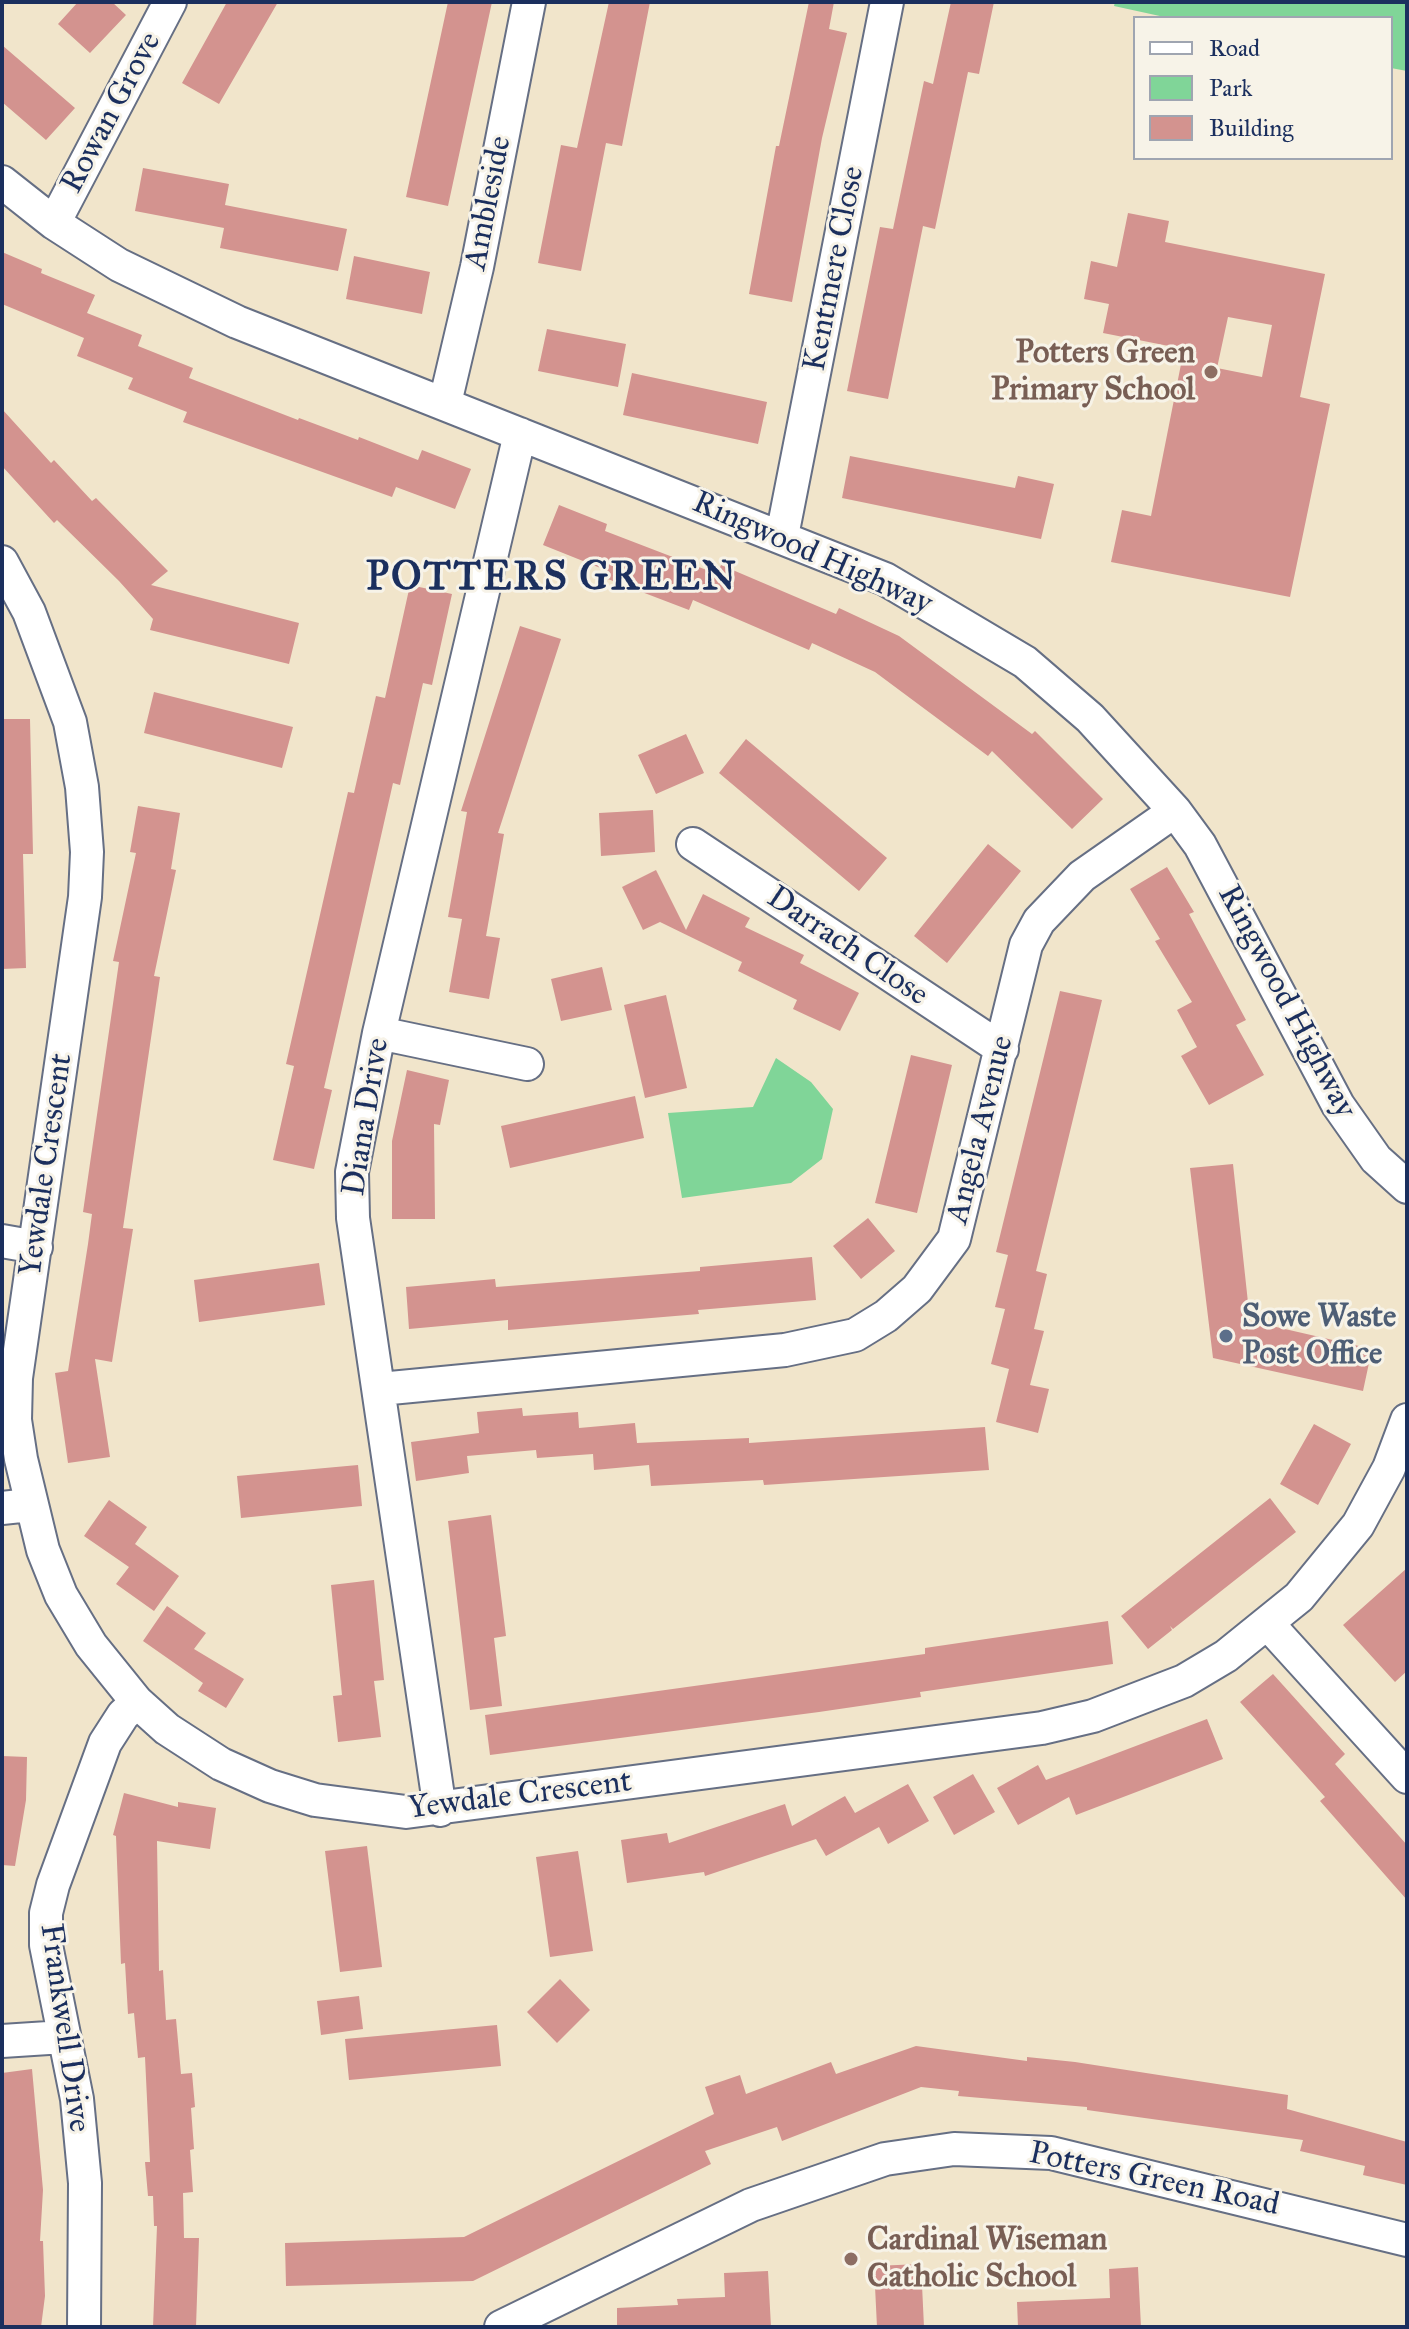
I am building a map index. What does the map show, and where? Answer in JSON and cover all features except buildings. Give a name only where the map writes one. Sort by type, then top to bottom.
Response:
[{"type":"street","name":"Rowan Grove","points":[[54,223],[170,2]]},
{"type":"street","name":"Ambleside","points":[[445,403],[477,267],[529,2]]},
{"type":"street","name":"Kentmere Close","points":[[782,536],[887,2]]},
{"type":"street","name":"Ringwood Highway","points":[[2,182],[54,223],[119,265],[237,322],[885,579],[1025,662],[1090,718],[1175,811],[1225,887],[1338,1105],[1376,1159],[1407,1187]]},
{"type":"street","name":"Diana Drive","points":[[440,1810],[352,1192],[357,1144],[379,1033],[520,434]]},
{"type":"street","name":"Yewdale Crescent","points":[[3,565],[29,612],[70,722],[82,787],[87,852],[85,897],[15,1392],[16,1507],[61,1595],[91,1645],[137,1702],[167,1729],[221,1764],[270,1786],[368,1810],[440,1810],[1051,1726],[1139,1701],[1184,1681],[1268,1624],[1328,1565],[1358,1525],[1389,1468],[1407,1420]]},
{"type":"street","name":"Angela Avenue","points":[[380,1389],[785,1350],[855,1335],[886,1316],[917,1289],[954,1239],[1026,945],[1039,921],[1082,876],[1175,811]]},
{"type":"street","name":"Darrach Close","points":[[693,844],[1002,1049]]},
{"type":"street","points":[[379,1033],[527,1064]]},
{"type":"street","points":[[2,1241],[36,1247]]},
{"type":"street","points":[[1268,1624],[1407,1777]]},
{"type":"street","name":"Frankwell Drive","points":[[84,2327],[85,2183],[77,2099],[46,1945],[46,1913],[53,1885],[105,1743],[123,1715],[137,1702]]},
{"type":"street","points":[[2,2041],[64,2037]]},
{"type":"street","name":"Potters Green Road","points":[[501,2327],[751,2205],[885,2159],[954,2149],[1051,2153],[1407,2240]]},
{"type":"green space","points":[[1115,2],[1407,2],[1407,71],[1393,68],[1393,16],[1160,16],[1114,6]]},
{"type":"green space","points":[[776,1058],[811,1082],[833,1109],[822,1159],[791,1183],[682,1198],[668,1113],[753,1107]]},
{"type":"place","name":"Potters Green Primary School","points":[[1211,372]]},
{"type":"place","name":"Sowe Waste Post Office","points":[[1226,1336]]},
{"type":"place","name":"Cardinal Wiseman Catholic School","points":[[851,2259]]},
{"type":"district","name":"POTTERS GREEN","points":[[552,579]]}]
